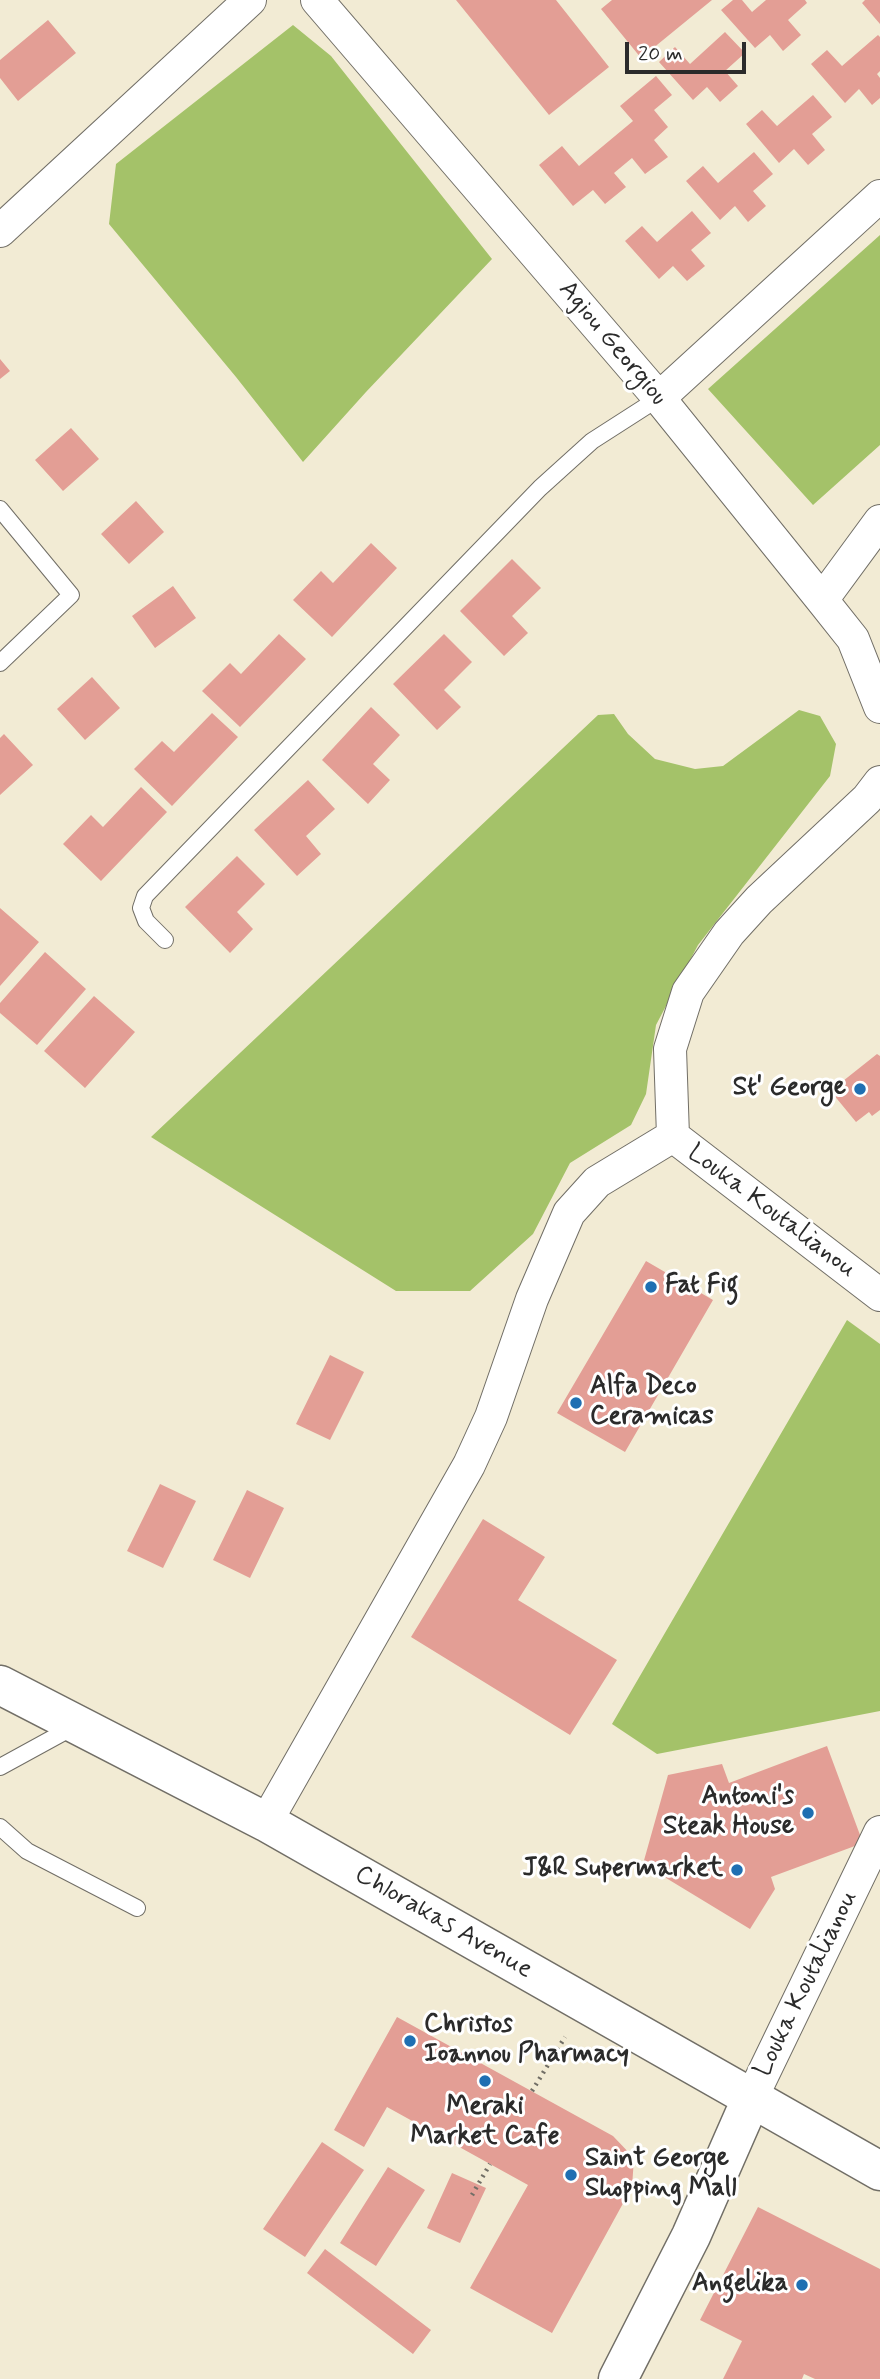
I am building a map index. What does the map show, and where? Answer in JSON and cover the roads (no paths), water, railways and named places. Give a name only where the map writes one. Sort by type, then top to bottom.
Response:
[{"type":"main road","name":"Chlorakas Avenue","points":[[0,1685],[265,1822],[880,2171]]},
{"type":"main road","points":[[618,2379],[691,2236],[752,2097]]},
{"type":"street","points":[[1,228],[250,0]]},
{"type":"street","name":"Agiou Georgiou","points":[[317,0],[659,398],[822,600],[853,639],[880,707]]},
{"type":"street","points":[[659,398],[880,196]]},
{"type":"street","points":[[822,600],[880,521]]},
{"type":"street","name":"Louka Koutalianou","points":[[880,782],[867,799],[759,900],[729,933],[688,992],[670,1049],[673,1136],[880,1295]]},
{"type":"street","points":[[265,1822],[469,1465],[491,1417],[532,1299],[569,1213],[597,1182],[673,1136]]},
{"type":"street","name":"Louka Koutalianou","points":[[752,2097],[880,1832]]},
{"type":"lane","points":[[166,940],[146,921],[141,908],[145,896],[540,488],[592,441],[659,398]]},
{"type":"lane","points":[[0,509],[71,595],[0,663]]},
{"type":"lane","points":[[0,1767],[77,1725]]},
{"type":"lane","points":[[0,1827],[27,1851],[137,1908]]},
{"type":"place","name":"St' George","points":[[860,1089]]},
{"type":"place","name":"Fat Fig","points":[[651,1287]]},
{"type":"place","name":"Alfa Deco Ceramicas","points":[[576,1403]]},
{"type":"place","name":"Antoni's Steak House","points":[[808,1813]]},
{"type":"place","name":"J&R Supermarket","points":[[737,1870]]},
{"type":"place","name":"Christos Ioannou Pharmacy","points":[[410,2041]]},
{"type":"place","name":"Meraki Market Cafe","points":[[485,2081]]},
{"type":"place","name":"Saint George Shopping Mall","points":[[571,2175]]},
{"type":"place","name":"Angelika","points":[[802,2285]]}]
